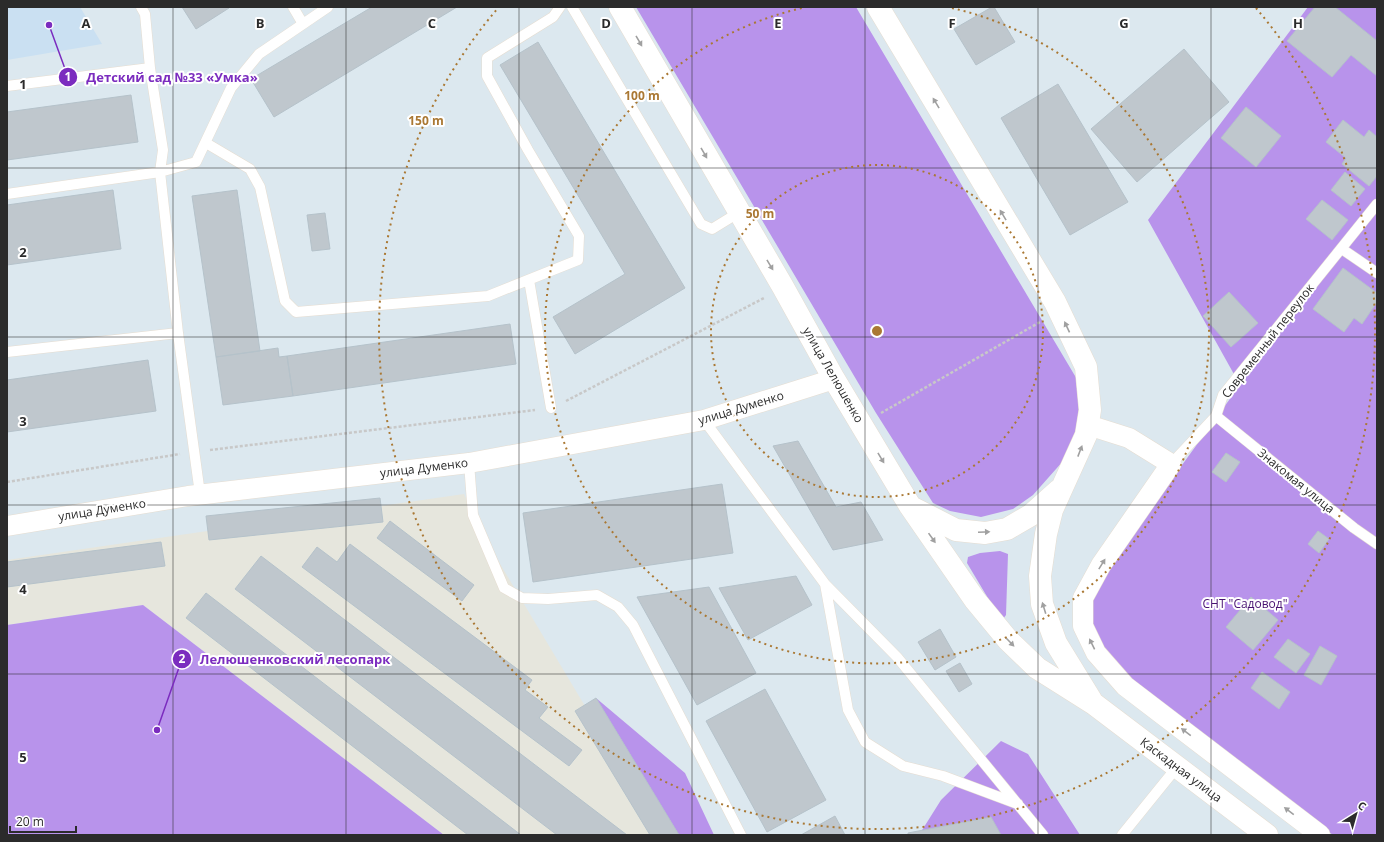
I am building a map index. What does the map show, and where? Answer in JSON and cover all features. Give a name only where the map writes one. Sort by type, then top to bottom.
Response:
[{"type":"street","name":"улица Лелюшенко","points":[[620,7],[738,213],[784,287],[834,379],[910,506],[975,600],[1008,640],[1036,668],[1094,704]]},
{"type":"street","points":[[878,7],[1059,311],[1086,367],[1090,410],[1086,435],[1076,460],[1062,486],[1052,510],[1046,534],[1040,576],[1042,604],[1056,643],[1094,704]]},
{"type":"street","name":"улица Думенко","points":[[7,526],[200,494],[470,463],[704,420],[834,379]]},
{"type":"street","points":[[1088,425],[1129,438],[1171,464]]},
{"type":"street","name":"Современный переулок","points":[[1171,464],[1101,565],[1083,598],[1083,626],[1096,653],[1125,686],[1320,835]]},
{"type":"street","points":[[910,506],[956,530],[985,533],[1007,529],[1031,515],[1062,486]]},
{"type":"street","name":"Каскадная улица","points":[[1094,704],[1267,835]]},
{"type":"lane","points":[[141,7],[145,14],[150,68],[163,150],[160,172],[178,333],[200,494]]},
{"type":"lane","points":[[293,7],[303,24]]},
{"type":"lane","points":[[7,194],[160,172],[196,162],[231,88],[259,54],[328,7]]},
{"type":"lane","points":[[206,143],[250,169],[260,187],[284,301],[296,312],[488,296],[578,260],[579,236],[528,150],[487,76],[487,58],[553,16],[560,7]]},
{"type":"lane","points":[[572,7],[701,224],[712,229],[738,213]]},
{"type":"lane","points":[[7,86],[150,68]]},
{"type":"lane","name":"Современный переулок","points":[[1171,464],[1216,416],[1222,395],[1377,204]]},
{"type":"lane","points":[[1342,249],[1377,273]]},
{"type":"lane","points":[[529,280],[551,408]]},
{"type":"lane","points":[[7,352],[178,333]]},
{"type":"lane","name":"Знакомая улица","points":[[1216,416],[1354,528],[1377,544]]},
{"type":"lane","points":[[704,420],[825,584],[897,656],[1043,835]]},
{"type":"lane","points":[[470,463],[473,515],[504,588],[522,598],[548,599],[597,595],[618,607],[633,625],[741,835]]},
{"type":"lane","points":[[825,584],[848,710],[865,742],[903,766],[943,776],[1020,805]]},
{"type":"lane","points":[[1122,835],[1177,767]]},
{"type":"path","points":[[7,482],[195,452],[551,408],[784,287]]},
{"type":"path","points":[[861,424],[1059,311]]},
{"type":"shaded area","points":[[7,7],[80,7],[102,44],[7,60]]},
{"type":"shaded area","points":[[464,494],[484,537],[662,835],[444,835],[143,605],[7,625],[7,560]]},
{"type":"green space","points":[[636,7],[856,7],[1078,381],[1081,411],[1074,439],[1064,460],[1033,495],[1013,509],[981,517],[950,511],[933,503],[876,413]]},
{"type":"green space","name":"СНТ \"Садовод\"","points":[[1308,7],[1377,7],[1377,835],[1333,835],[1083,648],[1077,610],[1240,385],[1148,220]]},
{"type":"green space","points":[[1000,551],[1008,554],[1006,615],[1003,619],[998,615],[967,563],[968,557],[980,553]]},
{"type":"green space","points":[[143,605],[444,835],[7,835],[7,625]]},
{"type":"green space","points":[[596,698],[685,773],[714,835],[679,835]]},
{"type":"green space","points":[[1001,741],[1028,754],[1080,835],[919,835],[941,800]]},
{"type":"building","points":[[182,7],[229,7],[229,8],[196,29]]},
{"type":"building","points":[[372,7],[457,7],[274,117],[251,79]]},
{"type":"building","points":[[994,7],[1015,42],[976,65],[954,29]]},
{"type":"building","points":[[1315,7],[1335,7],[1377,41],[1377,76],[1351,55],[1332,77],[1287,41]]},
{"type":"building","points":[[538,42],[685,288],[575,354],[553,317],[625,274],[500,65]]},
{"type":"building","points":[[1184,49],[1229,102],[1137,182],[1091,129]]},
{"type":"building","points":[[1058,84],[1128,202],[1070,235],[1001,118]]},
{"type":"building","points":[[131,95],[138,142],[7,160],[7,112]]},
{"type":"building","points":[[1246,107],[1281,136],[1256,167],[1221,138]]},
{"type":"building","points":[[1343,120],[1364,137],[1369,130],[1377,137],[1377,176],[1369,186],[1342,164],[1346,158],[1326,142]]},
{"type":"building","points":[[1345,172],[1365,189],[1351,206],[1331,190]]},
{"type":"building","points":[[113,190],[121,249],[7,265],[7,205]]},
{"type":"building","points":[[237,190],[260,351],[216,357],[192,196]]},
{"type":"building","points":[[1322,200],[1348,220],[1332,240],[1306,219]]},
{"type":"building","points":[[325,213],[330,249],[312,251],[307,215]]},
{"type":"building","points":[[1343,268],[1377,293],[1377,302],[1362,324],[1354,318],[1344,332],[1313,309]]},
{"type":"building","points":[[1229,292],[1258,323],[1231,347],[1203,316]]},
{"type":"building","points":[[510,324],[516,364],[293,396],[287,356]]},
{"type":"building","points":[[278,348],[279,357],[287,356],[293,396],[223,405],[216,357]]},
{"type":"building","points":[[148,360],[156,411],[7,432],[7,380]]},
{"type":"building","points":[[798,441],[836,507],[861,502],[883,540],[833,550],[773,446]]},
{"type":"building","points":[[1226,453],[1240,462],[1226,482],[1212,472]]},
{"type":"building","points":[[722,484],[733,553],[533,582],[523,513]]},
{"type":"building","points":[[380,498],[383,522],[209,540],[206,516]]},
{"type":"building","points":[[390,521],[474,585],[462,601],[377,538]]},
{"type":"building","points":[[1318,531],[1329,539],[1319,553],[1308,544]]},
{"type":"building","points":[[161,542],[165,566],[7,587],[7,562]]},
{"type":"building","points":[[350,544],[532,680],[525,690],[548,707],[539,718],[582,750],[569,766],[302,567],[317,547],[337,562]]},
{"type":"building","points":[[261,556],[627,835],[557,835],[235,589]]},
{"type":"building","points":[[796,576],[812,605],[748,640],[719,588]]},
{"type":"building","points":[[709,587],[756,673],[697,705],[637,597]]},
{"type":"building","points":[[206,593],[521,835],[468,835],[186,618]]},
{"type":"building","points":[[1251,597],[1278,620],[1253,650],[1226,627]]},
{"type":"building","points":[[940,629],[956,657],[935,670],[918,642]]},
{"type":"building","points":[[1288,639],[1310,654],[1296,673],[1274,657]]},
{"type":"building","points":[[1320,646],[1337,656],[1321,685],[1304,675]]},
{"type":"building","points":[[960,663],[972,684],[959,692],[946,671]]},
{"type":"building","points":[[1262,672],[1290,692],[1279,709],[1251,688]]},
{"type":"building","points":[[765,689],[826,800],[767,832],[706,721]]},
{"type":"building","points":[[596,698],[679,835],[650,835],[575,711]]},
{"type":"building","points":[[835,816],[845,835],[801,835]]},
{"type":"building","points":[[991,817],[1001,835],[908,835],[908,833]]},
{"type":"place","name":"Детский сад №33 «Умка»","points":[[49,25]]},
{"type":"place","name":"Лелюшенковский лесопарк","points":[[157,730]]}]
